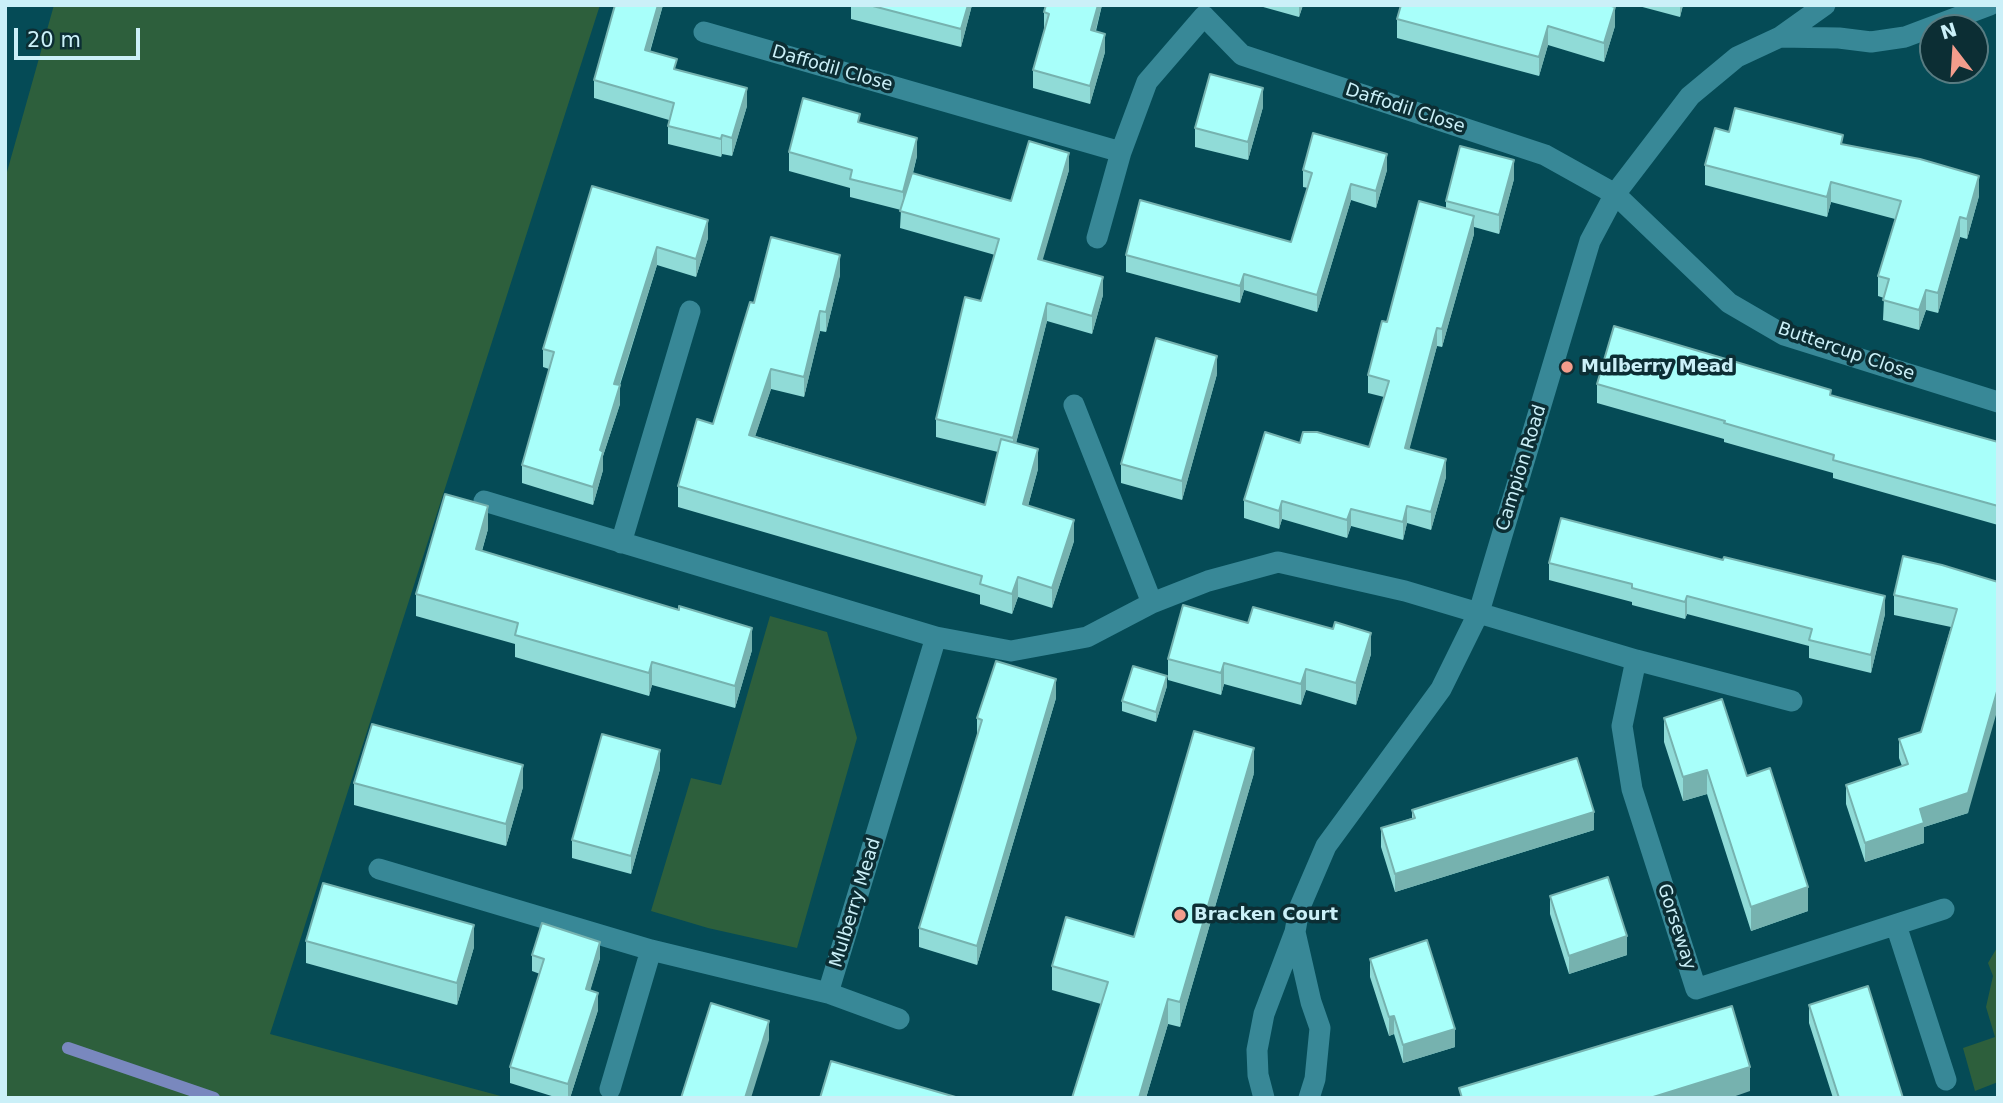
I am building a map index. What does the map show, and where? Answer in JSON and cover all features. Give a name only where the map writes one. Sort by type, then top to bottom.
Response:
[{"type":"street","name":"Campion Road","points":[[1264,1098],[1258,1075],[1257,1050],[1264,1014],[1295,932],[1299,909],[1326,846],[1441,689],[1479,612],[1590,241],[1615,194],[1690,96],[1737,57],[1780,37],[1825,5]]},
{"type":"street","name":"Campion Road","points":[[1780,37],[1839,37],[1871,42],[1905,37],[1990,5]]},
{"type":"street","name":"Daffodil Close","points":[[1097,238],[1121,152],[1147,82],[1202,10],[1242,55],[1545,155],[1615,194]]},
{"type":"street","name":"Daffodil Close","points":[[704,33],[1121,152]]},
{"type":"street","name":"Buttercup Close","points":[[1615,194],[1729,303],[1784,335],[1998,402]]},
{"type":"street","points":[[621,542],[690,311]]},
{"type":"street","points":[[1074,405],[1152,603]]},
{"type":"street","points":[[484,501],[936,637],[1011,651],[1087,637],[1152,603],[1208,581],[1278,562],[1405,591],[1636,660],[1792,701]]},
{"type":"street","name":"Mulberry Mead","points":[[828,993],[936,637]]},
{"type":"street","name":"Gorseway","points":[[1636,660],[1622,726],[1632,789],[1696,989],[1944,909]]},
{"type":"street","points":[[379,869],[651,950],[828,993],[899,1019]]},
{"type":"street","points":[[1896,925],[1946,1080]]},
{"type":"street","name":"Campion Road","points":[[1295,932],[1311,1002],[1320,1028],[1315,1079],[1309,1098]]},
{"type":"street","points":[[610,1089],[651,950]]},
{"type":"green space","points":[[54,5],[600,5],[270,1034],[508,1098],[5,1098],[5,179]]},
{"type":"green space","points":[[770,616],[827,632],[857,738],[797,948],[708,928],[651,911],[691,778],[721,785]]},
{"type":"green space","points":[[1998,946],[1998,1082],[1975,1091],[1963,1048],[1995,1037],[1986,1007],[1993,976],[1988,963]]},
{"type":"building","points":[[615,5],[658,5],[645,50],[677,59],[674,69],[747,88],[732,138],[722,135],[721,139],[668,126],[674,103],[594,80]]},
{"type":"building","points":[[869,5],[968,5],[961,29]]},
{"type":"building","points":[[1046,5],[1098,5],[1091,30],[1105,34],[1090,86],[1033,70],[1049,14],[1044,12]]},
{"type":"building","points":[[1401,5],[1615,7],[1604,43],[1548,26],[1539,57],[1397,19]]},
{"type":"building","points":[[1210,74],[1263,88],[1248,142],[1195,128]]},
{"type":"building","points":[[803,98],[860,114],[858,122],[917,138],[903,192],[850,179],[852,170],[789,152]]},
{"type":"building","points":[[1735,108],[1843,135],[1841,144],[1920,159],[1979,176],[1967,219],[1960,217],[1938,293],[1926,290],[1919,310],[1883,300],[1889,279],[1878,276],[1901,201],[1831,182],[1827,197],[1705,165],[1715,128],[1729,132]]},
{"type":"building","points":[[1313,133],[1387,154],[1376,191],[1351,184],[1317,295],[1244,274],[1240,286],[1126,255],[1140,200],[1291,242],[1312,173],[1303,170]]},
{"type":"building","points":[[1029,141],[1069,153],[1038,259],[1103,277],[1092,316],[1047,303],[1013,438],[936,419],[965,297],[981,301],[999,239],[900,211],[912,173],[1011,201]]},
{"type":"building","points":[[1460,146],[1514,160],[1499,215],[1446,201]]},
{"type":"building","points":[[592,186],[708,220],[696,259],[657,247],[614,384],[620,385],[600,450],[603,452],[593,487],[522,465],[554,352],[543,349]]},
{"type":"building","points":[[1419,201],[1474,216],[1442,329],[1437,328],[1405,448],[1446,459],[1431,512],[1407,506],[1403,522],[1351,509],[1347,520],[1282,501],[1279,511],[1244,500],[1265,432],[1300,443],[1303,432],[1317,432],[1369,447],[1389,381],[1368,375],[1382,321],[1387,322]]},
{"type":"building","points":[[771,237],[840,255],[826,312],[820,311],[804,377],[771,369],[749,435],[985,505],[1001,439],[1038,449],[1023,504],[1074,520],[1052,588],[1018,577],[1012,594],[980,584],[982,576],[678,486],[697,419],[713,424],[750,302],[754,303]]},
{"type":"building","points":[[1614,326],[1831,390],[1830,395],[1998,442],[1998,506],[1833,460],[1834,455],[1597,384]]},
{"type":"building","points":[[1156,338],[1217,356],[1182,481],[1121,464]]},
{"type":"building","points":[[445,494],[488,506],[476,549],[679,610],[679,606],[752,628],[735,686],[652,662],[649,673],[515,635],[518,623],[416,594]]},
{"type":"building","points":[[1561,518],[1723,560],[1724,557],[1885,596],[1871,655],[1809,640],[1812,629],[1687,596],[1685,602],[1632,588],[1632,584],[1549,563]]},
{"type":"building","points":[[1903,556],[1998,582],[1998,688],[1968,793],[1920,809],[1924,823],[1865,843],[1846,785],[1908,764],[1899,739],[1921,732],[1957,609],[1894,595]]},
{"type":"building","points":[[1183,605],[1248,623],[1253,607],[1333,629],[1335,622],[1371,633],[1356,683],[1306,669],[1301,684],[1224,663],[1221,673],[1168,659]]},
{"type":"building","points":[[996,661],[1056,679],[977,946],[919,928],[982,720],[977,718]]},
{"type":"building","points":[[1133,666],[1167,676],[1156,712],[1122,701]]},
{"type":"building","points":[[1722,699],[1747,776],[1770,768],[1808,887],[1751,907],[1707,770],[1683,777],[1664,718]]},
{"type":"building","points":[[372,724],[523,765],[506,824],[354,783]]},
{"type":"building","name":"Bracken Court","points":[[1194,731],[1254,748],[1180,1002],[1168,999],[1139,1098],[1072,1098],[1108,982],[1052,966],[1066,917],[1134,937]]},
{"type":"building","points":[[602,734],[660,750],[631,856],[572,840]]},
{"type":"building","points":[[1577,758],[1594,812],[1395,874],[1381,828],[1415,818],[1412,810]]},
{"type":"building","points":[[1608,877],[1627,936],[1569,956],[1550,896]]},
{"type":"building","points":[[323,883],[474,925],[457,983],[306,941]]},
{"type":"building","points":[[542,923],[600,942],[586,989],[598,993],[568,1084],[510,1067],[544,959],[532,955]]},
{"type":"building","points":[[1427,940],[1455,1029],[1403,1045],[1394,1016],[1389,1017],[1370,959]]},
{"type":"building","points":[[1868,986],[1903,1098],[1839,1098],[1809,1005]]},
{"type":"building","points":[[711,1003],[769,1021],[745,1098],[681,1098]]},
{"type":"building","points":[[1732,1006],[1750,1067],[1650,1098],[1462,1098],[1459,1088]]},
{"type":"building","points":[[831,1061],[959,1098],[820,1098]]},
{"type":"waterway","points":[[68,1048],[214,1098]]},
{"type":"place","name":"Mulberry Mead","points":[[1567,367]]},
{"type":"place","name":"Bracken Court","points":[[1180,915]]}]
